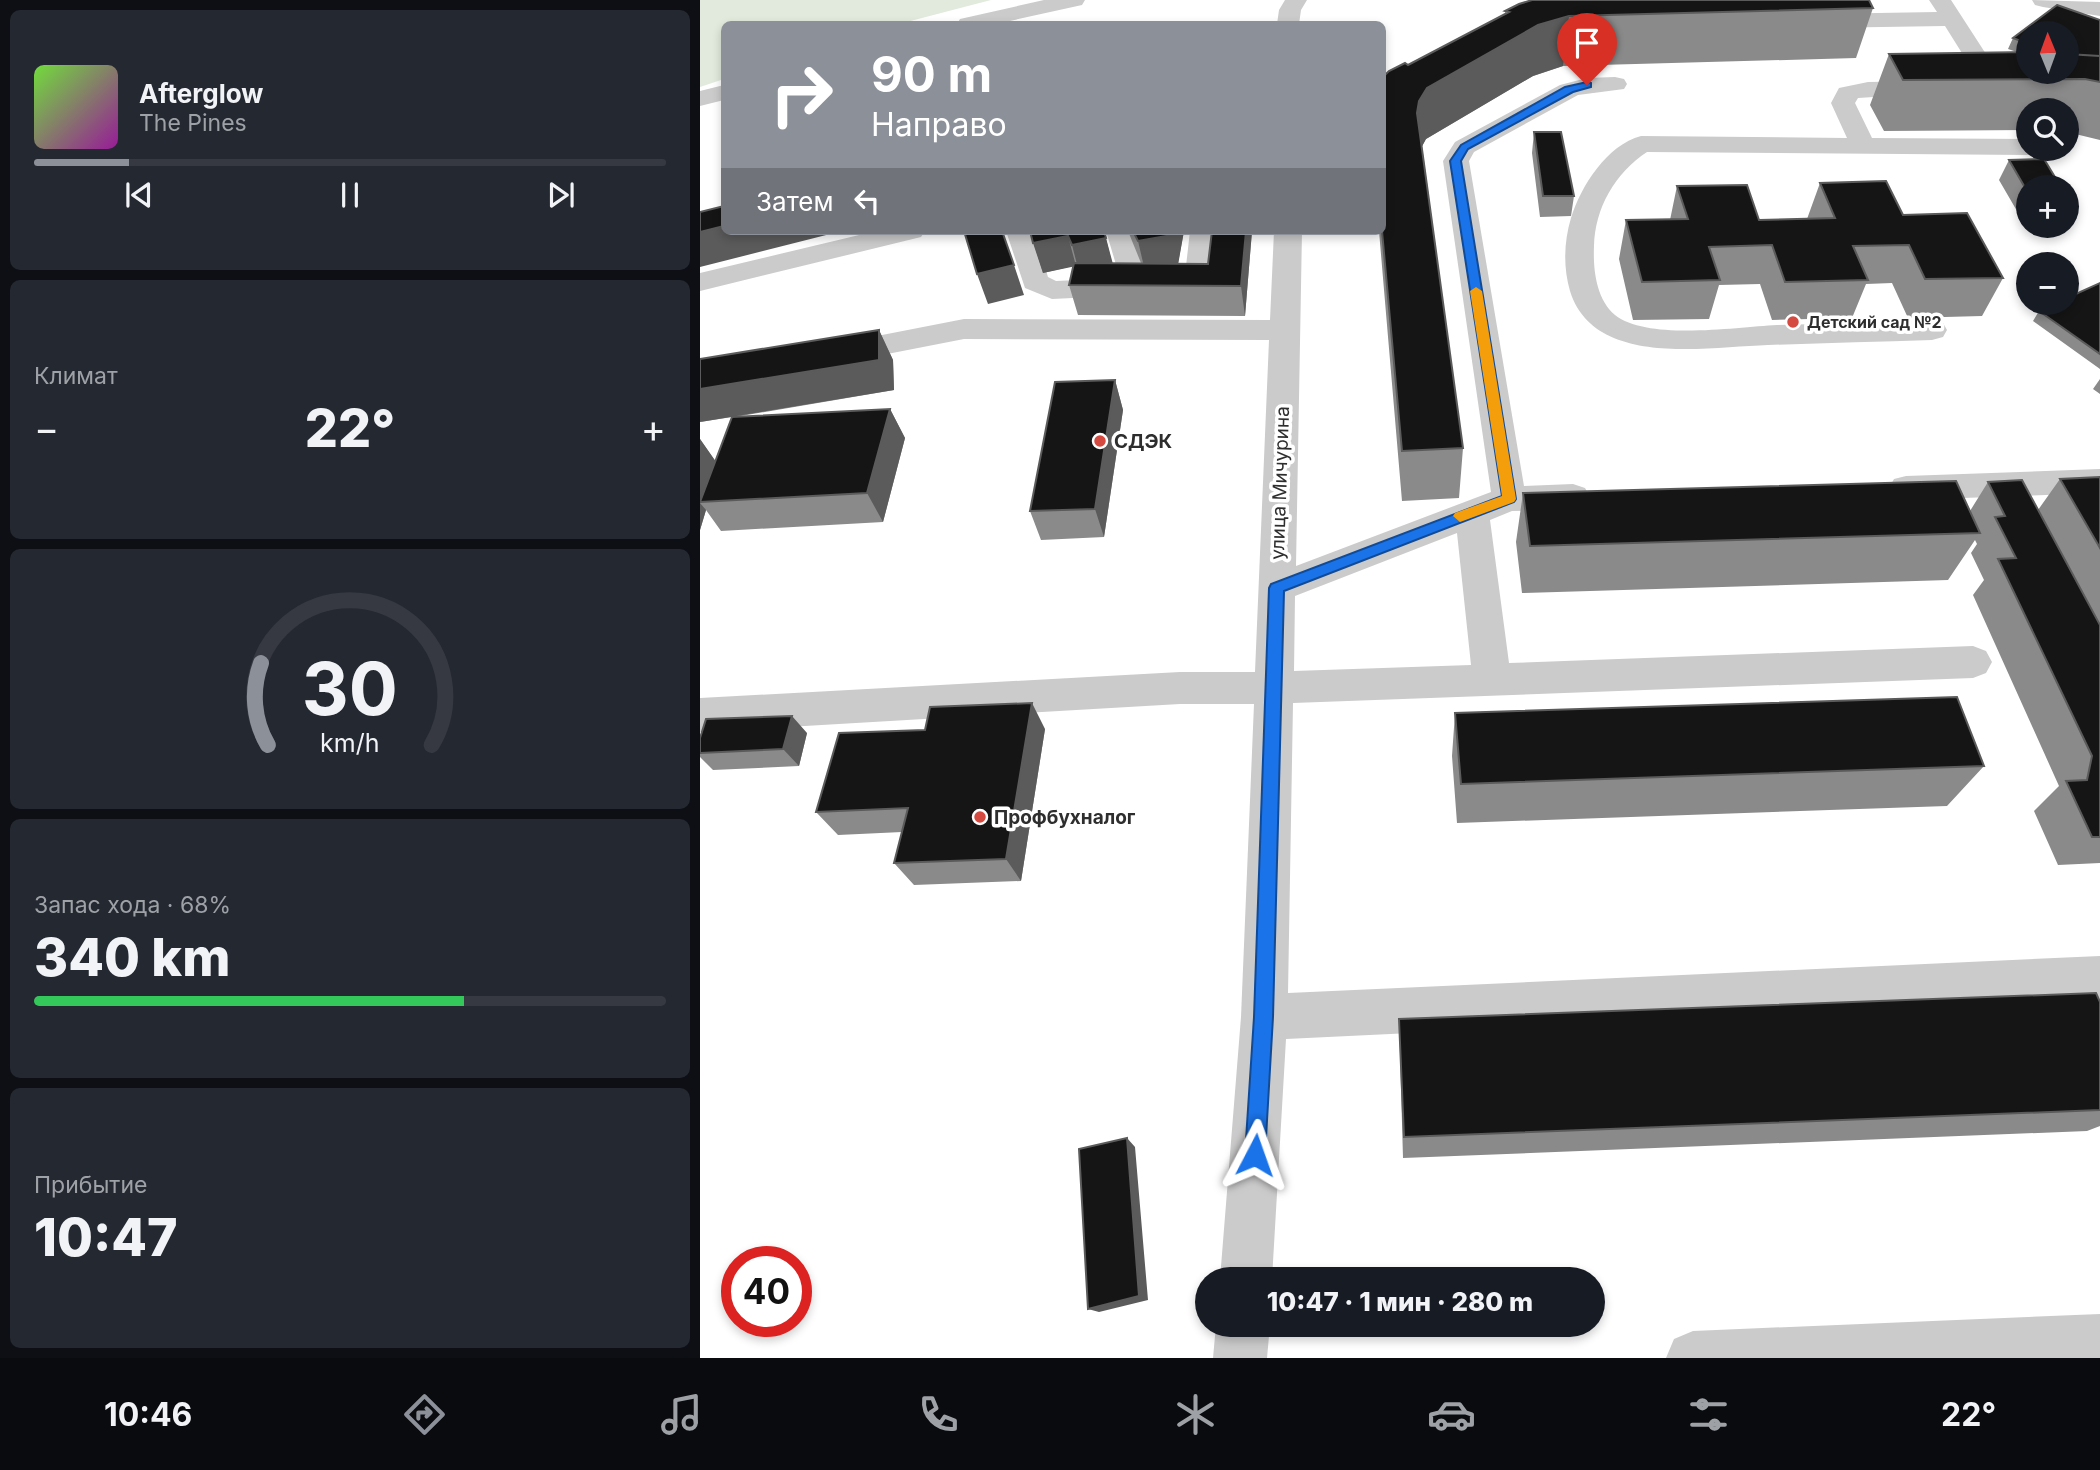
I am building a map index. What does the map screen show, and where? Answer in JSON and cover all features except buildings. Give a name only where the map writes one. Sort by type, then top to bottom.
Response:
[{"type":"street","points":[[981,21],[1074,0]]},
{"type":"street","points":[[1288,21],[1290,10],[1296,0]]},
{"type":"street","points":[[2043,0],[2100,9]]},
{"type":"street","points":[[1789,21],[1946,9],[1996,88]]},
{"type":"street","points":[[1509,499],[1456,161],[1464,147],[1569,90],[1587,85],[1615,84]]},
{"type":"street","points":[[1863,145],[1843,103],[1848,93],[1868,89],[2023,87]]},
{"type":"street","points":[[700,99],[721,93]]},
{"type":"street","points":[[1932,330],[1668,339],[1624,330],[1605,322],[1588,302],[1580,270],[1580,238],[1589,207],[1602,180],[1629,150],[1641,144],[2016,147]]},
{"type":"street","points":[[700,282],[894,235]]},
{"type":"street","points":[[1021,235],[1035,282],[1052,290],[1135,286],[1189,287],[1199,277],[1204,235]]},
{"type":"street","points":[[1121,235],[1134,271],[1135,286]]},
{"type":"street","name":"улица Мичурина","points":[[1247,1267],[1264,1017],[1287,235]]},
{"type":"street","points":[[1052,329],[1069,290]]},
{"type":"street","points":[[806,359],[964,330],[1286,330]]},
{"type":"street","points":[[1881,488],[2100,481]]},
{"type":"street","points":[[2005,485],[2022,520]]},
{"type":"street","points":[[1276,588],[1509,499],[1606,496]]},
{"type":"street","points":[[1472,512],[1492,680]]},
{"type":"street","points":[[700,715],[1180,688],[1273,688],[1973,662]]},
{"type":"street","points":[[1264,1017],[2100,978]]},
{"type":"street","points":[[1240,1358],[1242,1337]]},
{"type":"street","points":[[1693,1358],[2100,1341]]},
{"type":"shaded area","points":[[700,0],[991,0],[910,21],[721,21],[721,80],[700,87]]},
{"type":"slow traffic","points":[[1460,516],[1509,499],[1476,291]]},
{"type":"place","name":"Детский сад №2","points":[[1793,322]]},
{"type":"place","name":"СДЭК","points":[[1100,441]]},
{"type":"place","name":"Профбухналог","points":[[980,817]]},
{"type":"route","points":[[1255,1155],[1264,1017],[1276,588],[1509,499],[1456,161],[1464,147],[1569,90],[1587,85]]}]
